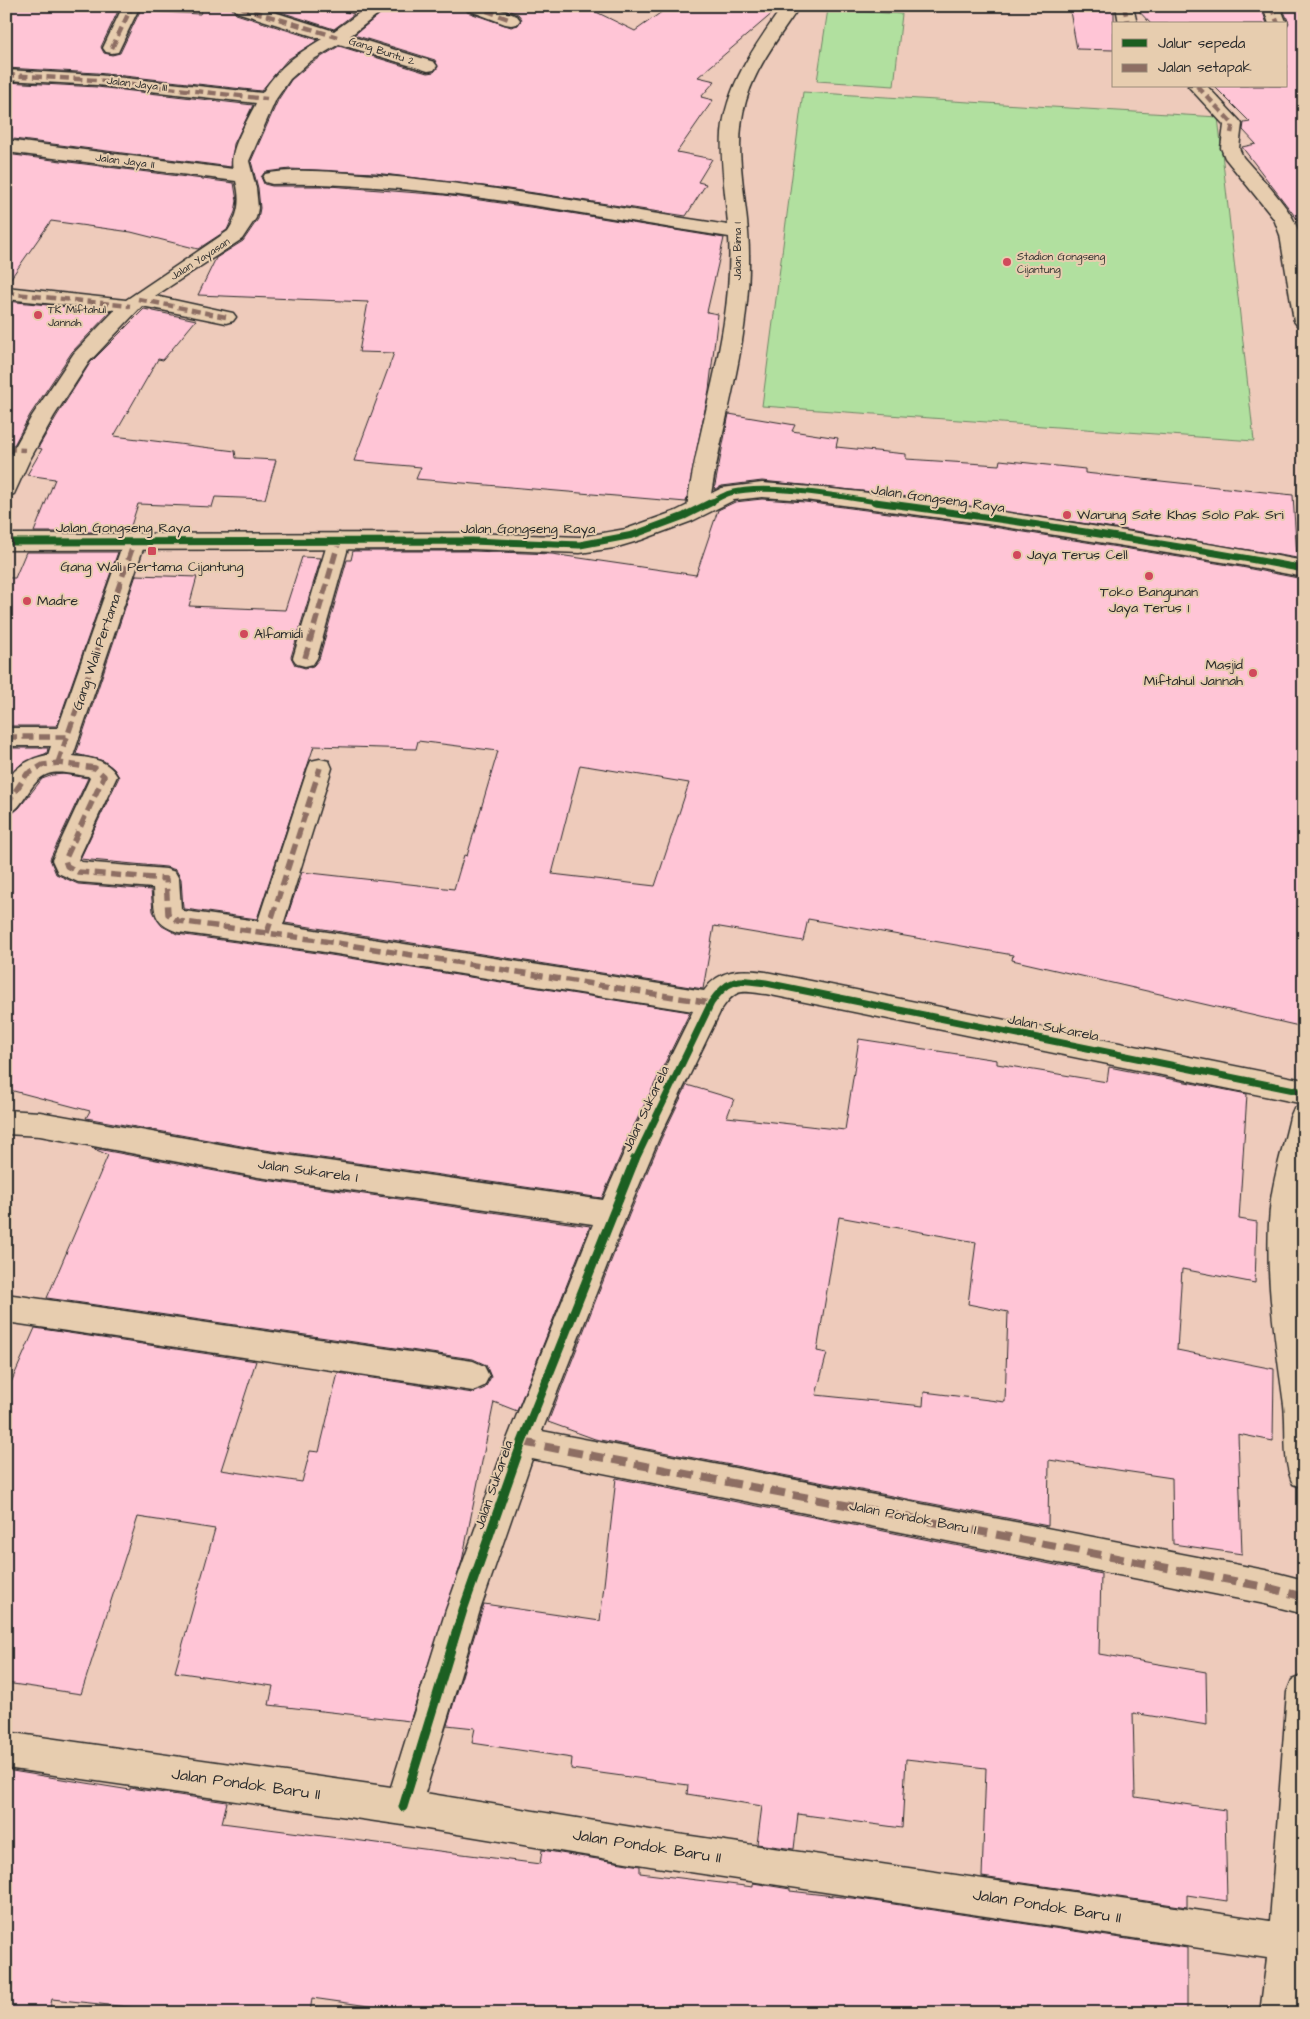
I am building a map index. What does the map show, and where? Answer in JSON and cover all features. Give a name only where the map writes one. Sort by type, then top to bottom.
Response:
[{"type":"street","points":[[112,48],[132,6]]},
{"type":"street","name":"Gang Buntu 2","points":[[246,6],[243,8],[428,66]]},
{"type":"street","name":"Jalan Yayasan","points":[[6,489],[15,450],[43,416],[81,358],[134,302],[235,235],[246,218],[248,208],[240,161],[267,99],[283,75],[293,65],[337,37],[380,6]]},
{"type":"street","points":[[474,6],[511,20]]},
{"type":"street","name":"Jalan Bima I","points":[[698,508],[702,469],[736,311],[738,233],[733,189],[732,148],[736,103],[751,71],[792,6]]},
{"type":"street","points":[[1124,6],[1128,22]]},
{"type":"street","points":[[1271,6],[1277,22]]},
{"type":"street","name":"Jalan Jaya III","points":[[6,75],[98,80],[267,99]]},
{"type":"street","points":[[1199,88],[1233,124],[1230,148],[1234,158],[1283,218],[1290,235],[1304,321]]},
{"type":"street","name":"Jalan Jaya II","points":[[6,146],[243,176]]},
{"type":"street","points":[[272,178],[304,177],[371,180],[446,188],[738,233]]},
{"type":"street","points":[[6,293],[134,302],[226,316]]},
{"type":"street","name":"Jalan Gongseng Raya","points":[[6,542],[135,540],[472,541],[580,544],[614,540],[633,535],[730,493],[778,490],[987,518],[1304,569]]},
{"type":"street","name":"Gang Wali Pertama","points":[[58,764],[135,540]]},
{"type":"street","points":[[305,658],[339,541]]},
{"type":"street","points":[[6,737],[67,737]]},
{"type":"street","points":[[6,805],[27,774],[43,765],[58,764],[95,768],[104,776],[65,860],[67,866],[78,872],[166,879],[168,914],[178,921],[267,933],[711,1003]]},
{"type":"street","points":[[267,933],[320,768]]},
{"type":"street","name":"Jalan Sukarela","points":[[404,1807],[463,1610],[522,1442],[612,1214],[645,1137],[711,1003],[720,989],[734,979],[759,982],[1304,1092]]},
{"type":"street","points":[[1304,1117],[1286,1198],[1283,1245],[1288,1326],[1302,1408],[1304,1473]]},
{"type":"street","name":"Jalan Sukarela I","points":[[6,1122],[40,1124],[268,1165],[612,1214]]},
{"type":"street","points":[[6,1308],[474,1376]]},
{"type":"street","name":"Jalan Pondok Baru I","points":[[522,1442],[1265,1587],[1304,1597]]},
{"type":"street","points":[[1279,2013],[1287,1942],[1304,1692]]},
{"type":"street","name":"Jalan Pondok Baru II","points":[[6,1750],[404,1807],[650,1848],[1287,1942]]},
{"type":"green space","points":[[828,9],[902,14],[894,86],[817,81]]},
{"type":"green space","name":"Stadion Gongseng Cijantung","points":[[803,92],[1218,117],[1254,441],[762,406]]},
{"type":"building","points":[[6,6],[115,6],[114,9],[119,9],[101,47],[104,53],[112,55],[120,53],[140,11],[200,14],[204,6],[233,6],[232,9],[236,14],[318,40],[287,60],[261,91],[97,73],[6,68]]},
{"type":"building","points":[[262,6],[326,6],[354,14],[334,29]]},
{"type":"building","points":[[390,6],[464,6],[467,12],[511,27],[518,25],[522,19],[518,14],[496,6],[584,6],[635,31],[670,6],[781,6],[698,77],[715,81],[701,97],[713,100],[677,152],[712,159],[698,182],[706,184],[686,216],[508,189],[375,173],[290,169],[265,172],[261,177],[264,184],[272,186],[329,186],[444,195],[724,238],[707,312],[718,314],[709,390],[686,502],[416,479],[421,467],[354,461],[394,353],[359,352],[368,302],[198,295],[216,258],[243,241],[258,219],[260,208],[258,188],[251,161],[278,100],[291,80],[310,64],[339,46],[427,73],[434,72],[438,67],[435,60],[354,35]]},
{"type":"building","points":[[1069,6],[1114,6],[1112,50],[1077,49]]},
{"type":"building","points":[[1135,7],[1262,9],[1266,22],[1149,22]]},
{"type":"building","points":[[1283,9],[1304,9],[1304,228],[1242,147],[1256,144],[1243,130],[1244,123],[1250,122],[1216,88],[1288,88],[1289,23]]},
{"type":"building","points":[[6,82],[97,87],[253,105],[234,144],[231,167],[6,138]]},
{"type":"building","points":[[6,154],[234,183],[237,201],[235,212],[227,230],[198,249],[131,232],[51,221],[6,285]]},
{"type":"building","points":[[6,301],[111,311],[72,352],[30,415],[14,445],[6,445]]},
{"type":"building","points":[[144,309],[196,320],[163,360],[158,359],[114,436],[235,451],[236,458],[276,460],[265,499],[215,497],[212,507],[138,504],[129,532],[34,532],[55,479],[27,475],[42,449],[38,448],[90,363]]},
{"type":"building","points":[[729,414],[795,425],[792,431],[838,438],[836,447],[906,454],[906,459],[999,465],[1000,460],[1085,469],[1085,473],[1293,495],[1297,558],[1148,533],[872,492],[762,481],[722,486],[714,490]]},
{"type":"building","points":[[762,499],[805,502],[987,526],[1241,567],[1298,578],[1298,581],[1304,582],[1304,980],[1299,1026],[1012,960],[1013,955],[808,919],[803,941],[714,926],[703,989],[285,923],[302,872],[454,889],[464,855],[467,856],[498,751],[418,741],[416,749],[314,746],[257,919],[183,908],[181,879],[176,870],[166,867],[80,859],[119,777],[114,769],[104,761],[76,754],[136,575],[197,577],[189,606],[285,610],[302,557],[321,558],[291,657],[295,665],[305,668],[313,666],[319,659],[347,560],[351,560],[353,551],[472,551],[552,554],[696,575],[718,510],[735,502]],"holes":[[[580,765],[689,783],[655,886],[552,874]]]},
{"type":"building","points":[[26,552],[118,552],[57,726],[6,726],[6,578],[15,578]]},
{"type":"building","points":[[6,748],[48,748],[47,753],[21,764],[6,780]]},
{"type":"building","points":[[63,774],[88,778],[50,859],[56,874],[78,884],[151,890],[153,911],[158,921],[162,926],[177,934],[318,953],[690,1012],[629,1136],[602,1198],[258,1149],[86,1118],[90,1111],[6,1089],[6,817],[19,808],[42,779]]},
{"type":"building","points":[[859,1039],[997,1060],[997,1064],[1107,1082],[1109,1067],[1247,1094],[1239,1219],[1257,1222],[1255,1283],[1182,1269],[1177,1350],[1274,1369],[1273,1441],[1238,1434],[1242,1554],[1173,1544],[1172,1478],[1049,1460],[1048,1526],[595,1439],[548,1422],[629,1215],[661,1139],[687,1085],[734,1099],[727,1117],[845,1130]],"holes":[[[839,1217],[976,1242],[968,1304],[1008,1312],[1005,1402],[924,1392],[923,1406],[816,1395],[827,1353],[817,1351]]]},
{"type":"building","points":[[92,1148],[258,1179],[590,1226],[517,1411],[494,1402],[462,1561],[410,1721],[269,1705],[273,1686],[175,1672],[215,1529],[138,1517],[81,1694],[6,1683],[6,1394],[35,1328],[256,1361],[221,1470],[302,1482],[310,1451],[319,1452],[338,1373],[473,1393],[485,1388],[491,1377],[486,1365],[473,1359],[47,1298],[108,1155]]},
{"type":"building","points":[[616,1478],[1101,1574],[1099,1654],[1206,1672],[1207,1725],[1133,1713],[1135,1797],[1225,1810],[1227,1901],[1187,1895],[1187,1907],[982,1877],[986,1768],[906,1759],[902,1828],[798,1814],[794,1849],[757,1844],[762,1806],[687,1794],[688,1785],[571,1769],[572,1758],[472,1743],[475,1728],[447,1725],[484,1604],[600,1621]]},
{"type":"building","points":[[6,1770],[130,1790],[130,1788],[227,1802],[222,1823],[540,1864],[542,1850],[640,1866],[640,1873],[753,1887],[753,1883],[790,1889],[790,1891],[860,1899],[1187,1948],[1187,2013],[418,2013],[312,1998],[310,2013],[185,2013],[52,1999],[49,2013],[6,2011]]},
{"type":"marked path","points":[[112,48],[132,6]]},
{"type":"marked path","points":[[245,6],[243,8],[337,37]]},
{"type":"marked path","points":[[474,6],[511,20]]},
{"type":"marked path","points":[[1124,6],[1128,22]]},
{"type":"marked path","points":[[1271,6],[1277,22]]},
{"type":"marked path","points":[[6,75],[97,80],[267,99]]},
{"type":"marked path","points":[[1199,88],[1233,124],[1231,133]]},
{"type":"marked path","points":[[6,293],[130,306]]},
{"type":"marked path","points":[[138,299],[226,317]]},
{"type":"marked path","points":[[6,449],[25,450]]},
{"type":"marked path","points":[[58,763],[135,540]]},
{"type":"marked path","points":[[305,658],[339,541]]},
{"type":"marked path","points":[[6,737],[67,737]]},
{"type":"marked path","points":[[6,805],[27,774],[43,765],[58,763],[95,768],[104,776],[65,860],[67,866],[78,872],[166,879],[168,914],[178,921],[318,940],[711,1003]]},
{"type":"marked path","points":[[267,933],[320,768]]},
{"type":"marked path","points":[[522,1442],[1265,1587],[1304,1597]]},
{"type":"cycle path","points":[[6,542],[472,541],[580,545],[633,535],[684,516],[730,493],[762,490],[805,493],[987,517],[1241,557],[1304,569]]},
{"type":"cycle path","points":[[403,1807],[463,1610],[522,1442],[612,1214],[645,1137],[711,1003],[717,994],[728,984],[740,980],[766,983],[1304,1092]]},
{"type":"place","name":"Stadion Gongseng Cijantung","points":[[1007,262]]},
{"type":"place","name":"TK Miftahul Jannah","points":[[38,315]]},
{"type":"place","name":"Warung Sate Khas Solo Pak Sri","points":[[1067,515]]},
{"type":"place","name":"Gang Wali Pertama Cijantung","points":[[152,551]]},
{"type":"place","name":"Jaya Terus Cell","points":[[1017,555]]},
{"type":"place","name":"Toko Bangunan Jaya Terus 1","points":[[1149,576]]},
{"type":"place","name":"Madre","points":[[27,601]]},
{"type":"place","name":"Alfamidi","points":[[244,634]]},
{"type":"place","name":"Masjid Miftahul Jannah","points":[[1253,673]]}]
